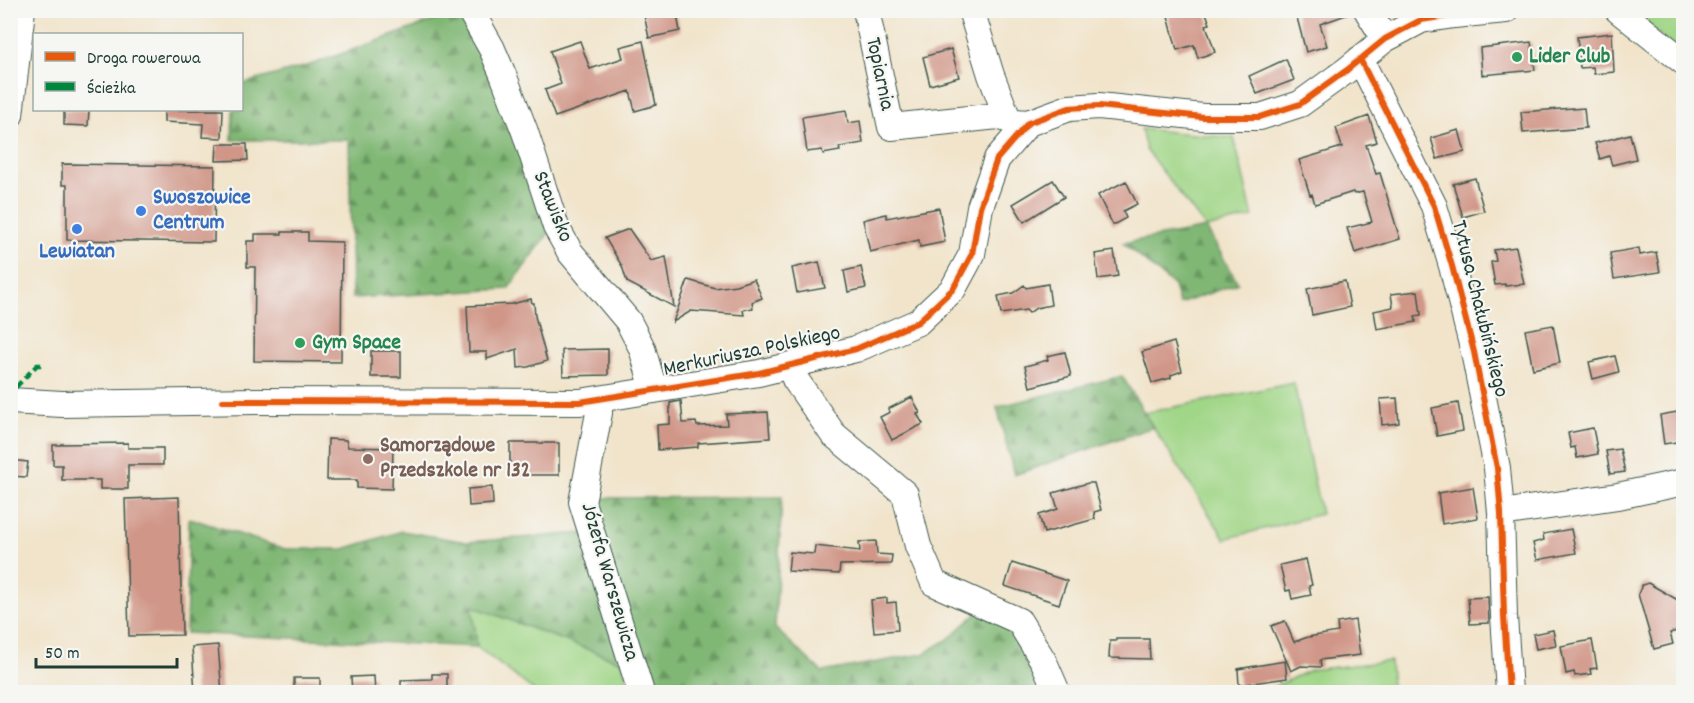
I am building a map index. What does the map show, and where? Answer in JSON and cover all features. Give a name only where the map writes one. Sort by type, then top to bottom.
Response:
[{"type":"street","points":[[10,115],[22,10]]},
{"type":"street","name":"Stawisko","points":[[470,10],[492,49],[504,77],[525,132],[556,228],[570,252],[628,321],[642,348],[654,390]]},
{"type":"street","name":"Topiarnia","points":[[866,10],[891,127],[998,116],[1018,121]]},
{"type":"street","points":[[971,10],[991,75],[1018,121]]},
{"type":"street","points":[[1368,10],[1385,39]]},
{"type":"street","name":"Merkuriusza Polskiego","points":[[10,401],[62,404],[223,401],[580,402],[759,373],[855,349],[918,322],[953,290],[972,254],[980,207],[997,159],[1018,121],[1069,108],[1099,106],[1203,117],[1260,117],[1300,104],[1385,39],[1430,18],[1506,10]]},
{"type":"street","points":[[1618,10],[1683,62]]},
{"type":"street","name":"Tytusa Chałubińskiego","points":[[1360,59],[1434,206],[1452,266],[1476,363],[1497,468],[1509,693]]},
{"type":"street","points":[[790,365],[795,379],[832,434],[905,494],[918,546],[934,583],[1019,621],[1044,662],[1057,693]]},
{"type":"street","name":"Józefa Warszewicza","points":[[599,399],[599,413],[582,502],[640,689],[639,693]]},
{"type":"street","points":[[1501,513],[1618,496],[1683,482]]},
{"type":"green space","points":[[461,11],[481,40],[549,233],[508,289],[352,298],[349,140],[232,140],[233,111],[243,111],[243,84],[310,65]]},
{"type":"green space","points":[[1683,12],[1683,55],[1636,15]]},
{"type":"green space","points":[[1141,129],[1234,138],[1253,217],[1206,228],[1146,150]]},
{"type":"green space","points":[[1206,228],[1238,283],[1179,304],[1174,286],[1123,243]]},
{"type":"green space","points":[[1122,376],[1153,427],[1014,475],[997,407]]},
{"type":"green space","points":[[1294,383],[1321,514],[1225,539],[1144,413]]},
{"type":"green space","points":[[782,497],[775,628],[822,672],[923,654],[947,640],[983,608],[1014,625],[1050,692],[780,692],[647,686],[589,498]]},
{"type":"green space","points":[[189,518],[285,549],[344,549],[402,531],[467,542],[583,533],[622,662],[472,606],[477,647],[186,633]]},
{"type":"green space","points":[[472,606],[622,662],[631,692],[536,692],[477,647]]},
{"type":"green space","points":[[1390,661],[1392,692],[1263,692],[1310,670]]},
{"type":"building","points":[[643,10],[676,10],[680,31],[649,38]]},
{"type":"building","points":[[1183,10],[1205,10],[1210,24],[1206,25],[1215,52],[1198,58],[1194,45],[1177,50],[1168,16]]},
{"type":"building","points":[[1295,10],[1352,10],[1352,13],[1320,24],[1327,46],[1306,52]]},
{"type":"building","points":[[1612,33],[1614,72],[1594,74],[1593,67],[1580,68],[1577,37]]},
{"type":"building","points":[[580,41],[590,69],[623,58],[620,47],[643,41],[656,105],[635,111],[630,91],[555,117],[545,90],[561,84],[550,51]]},
{"type":"building","points":[[1531,42],[1535,70],[1482,75],[1480,48]]},
{"type":"building","points":[[951,49],[959,77],[930,85],[923,57]]},
{"type":"building","points":[[1286,59],[1294,80],[1257,94],[1249,76]]},
{"type":"building","points":[[1584,108],[1586,128],[1523,133],[1521,112]]},
{"type":"building","points":[[846,110],[848,123],[860,121],[863,143],[839,147],[840,151],[823,154],[822,150],[807,152],[802,117]]},
{"type":"building","points":[[64,111],[89,111],[88,126],[64,125]]},
{"type":"building","points":[[164,111],[223,111],[222,138],[202,137],[203,124],[164,122]]},
{"type":"building","points":[[1369,116],[1377,142],[1366,145],[1376,174],[1380,173],[1400,239],[1355,253],[1347,228],[1372,222],[1363,192],[1354,194],[1353,192],[1315,204],[1299,160],[1342,147],[1336,128]]},
{"type":"building","points":[[1459,130],[1465,152],[1437,159],[1431,138]]},
{"type":"building","points":[[1630,134],[1636,159],[1612,165],[1609,156],[1600,159],[1595,143]]},
{"type":"building","points":[[217,144],[247,144],[248,160],[216,161]]},
{"type":"building","name":"Swoszowice Centrum","points":[[62,164],[215,166],[214,242],[67,240],[67,185],[62,185]]},
{"type":"building","points":[[1475,178],[1484,211],[1463,217],[1453,184]]},
{"type":"building","points":[[1053,180],[1064,197],[1024,222],[1013,204]]},
{"type":"building","points":[[1126,181],[1137,204],[1123,211],[1126,218],[1113,225],[1098,195]]},
{"type":"building","points":[[939,208],[945,242],[920,247],[919,240],[870,252],[863,220],[886,214],[887,218]]},
{"type":"building","points":[[629,229],[651,261],[666,257],[674,307],[627,282],[622,266],[605,238]]},
{"type":"building","name":"Swoszowice Centrum","points":[[282,232],[308,232],[308,241],[342,242],[341,362],[254,361],[255,267],[247,267],[247,241],[255,241],[255,234],[282,234]]},
{"type":"building","points":[[1516,247],[1524,284],[1495,285],[1491,262],[1496,261],[1494,250]]},
{"type":"building","points":[[1639,248],[1640,255],[1656,252],[1660,272],[1614,279],[1610,253]]},
{"type":"building","points":[[1114,251],[1118,276],[1098,279],[1095,254]]},
{"type":"building","points":[[819,262],[825,288],[797,293],[792,268]]},
{"type":"building","points":[[861,267],[866,288],[848,292],[844,271]]},
{"type":"building","points":[[754,279],[762,298],[752,302],[753,308],[743,310],[744,315],[691,311],[673,322],[688,280],[715,288]]},
{"type":"building","points":[[1345,281],[1350,307],[1312,315],[1307,289]]},
{"type":"building","points":[[1048,284],[1051,305],[1036,308],[1029,313],[1026,310],[1001,314],[998,296],[1013,293],[1024,285],[1026,288]]},
{"type":"building","points":[[1418,291],[1421,315],[1415,316],[1416,322],[1377,329],[1374,311],[1393,307],[1391,294]]},
{"type":"building","points":[[531,299],[534,303],[535,316],[547,361],[518,368],[517,349],[487,359],[487,352],[469,352],[467,306],[512,304]]},
{"type":"building","points":[[1553,325],[1560,363],[1533,369],[1525,330]]},
{"type":"building","points":[[1174,342],[1182,371],[1171,375],[1171,378],[1152,383],[1142,352]]},
{"type":"building","points":[[608,349],[608,375],[563,376],[562,350]]},
{"type":"building","points":[[371,351],[401,351],[401,377],[371,377]]},
{"type":"building","points":[[1065,352],[1071,376],[1030,387],[1025,366],[1048,360],[1047,356]]},
{"type":"building","points":[[1615,356],[1619,372],[1593,379],[1589,362]]},
{"type":"building","points":[[912,397],[923,424],[892,440],[880,417],[890,412],[888,409]]},
{"type":"building","points":[[1397,398],[1399,423],[1382,425],[1380,399]]},
{"type":"building","points":[[681,401],[683,423],[696,422],[697,426],[727,425],[726,414],[768,412],[770,438],[698,443],[698,447],[658,450],[657,425],[670,424],[670,403]]},
{"type":"building","points":[[1458,403],[1463,431],[1437,436],[1432,408]]},
{"type":"building","points":[[1683,411],[1683,441],[1664,444],[1660,415]]},
{"type":"building","points":[[1593,428],[1598,454],[1577,458],[1575,447],[1571,448],[1568,433]]},
{"type":"building","points":[[328,439],[346,440],[348,447],[393,448],[392,489],[357,488],[357,480],[327,480]]},
{"type":"building","points":[[128,443],[128,448],[163,448],[163,465],[128,465],[128,489],[100,489],[100,480],[62,480],[62,465],[53,465],[53,445]]},
{"type":"building","points":[[510,443],[559,443],[559,475],[510,475]]},
{"type":"building","points":[[1620,449],[1625,472],[1610,474],[1606,451]]},
{"type":"building","points":[[10,460],[28,462],[26,477],[10,476]]},
{"type":"building","points":[[1094,483],[1101,510],[1094,512],[1095,519],[1044,533],[1039,515],[1058,509],[1053,493]]},
{"type":"building","points":[[492,487],[493,504],[469,506],[468,489]]},
{"type":"building","points":[[1473,487],[1478,518],[1442,524],[1438,493]]},
{"type":"building","points":[[179,497],[182,635],[129,636],[125,499]]},
{"type":"building","points":[[1571,529],[1576,553],[1537,560],[1533,543],[1544,540],[1543,534]]},
{"type":"building","points":[[876,541],[877,554],[892,555],[891,564],[840,565],[839,574],[788,571],[790,552],[814,554],[815,546],[860,551],[859,542]]},
{"type":"building","points":[[1306,559],[1312,585],[1309,586],[1311,595],[1292,599],[1290,590],[1286,591],[1280,565]]},
{"type":"building","points":[[1012,563],[1067,581],[1059,604],[1005,586]]},
{"type":"building","points":[[1648,583],[1683,603],[1683,629],[1670,633],[1673,644],[1654,649],[1638,594],[1642,585]]},
{"type":"building","points":[[1488,597],[1489,623],[1470,624],[1468,598]]},
{"type":"building","points":[[887,598],[887,603],[896,602],[898,630],[874,632],[871,600]]},
{"type":"building","points":[[1355,620],[1360,655],[1320,660],[1321,667],[1301,666],[1291,671],[1271,626],[1285,621],[1294,642],[1338,632],[1337,623]]},
{"type":"building","points":[[1553,630],[1556,645],[1536,649],[1533,634]]},
{"type":"building","points":[[1116,639],[1149,639],[1150,659],[1109,658],[1110,641],[1116,641]]},
{"type":"building","points":[[1592,640],[1597,668],[1590,669],[1591,674],[1575,676],[1574,672],[1566,674],[1561,646]]},
{"type":"building","points":[[218,645],[222,693],[195,693],[192,647]]},
{"type":"building","points":[[1285,661],[1287,678],[1239,685],[1238,669]]},
{"type":"building","points":[[432,674],[447,674],[447,693],[401,693],[401,680],[432,679]]},
{"type":"building","points":[[374,676],[375,693],[352,693],[351,677]]},
{"type":"building","points":[[294,678],[320,678],[320,693],[294,693]]},
{"type":"marked path","points":[[15,388],[37,365],[42,365]]},
{"type":"cycle path","points":[[223,401],[580,402],[759,373],[856,349],[918,322],[953,289],[972,254],[980,207],[997,159],[1028,123],[1069,108],[1099,106],[1203,117],[1260,117],[1300,104],[1385,39],[1421,20],[1506,10]]},
{"type":"cycle path","points":[[1360,59],[1434,206],[1474,352],[1497,468],[1509,692]]},
{"type":"place","name":"Lider Club","points":[[1517,57]]},
{"type":"place","name":"Swoszowice Centrum","points":[[141,211]]},
{"type":"place","name":"Lewiatan","points":[[77,229]]},
{"type":"place","name":"Gym Space","points":[[300,343]]},
{"type":"place","name":"Samorządowe Przedszkole nr 132","points":[[368,459]]}]
